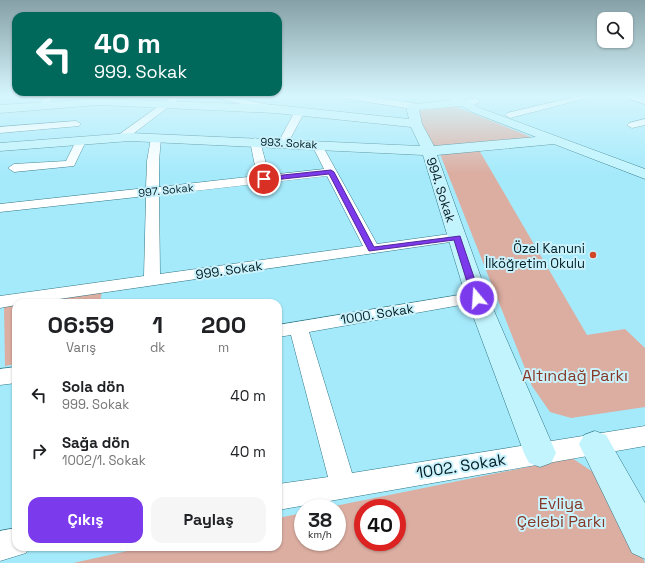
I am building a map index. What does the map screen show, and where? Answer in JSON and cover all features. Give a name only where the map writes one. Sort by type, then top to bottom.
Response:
[{"type":"street","points":[[121,138],[144,121]]},
{"type":"street","points":[[283,143],[295,121]]},
{"type":"street","name":"994. Sokak","points":[[422,121],[428,151],[477,298],[540,453]]},
{"type":"street","points":[[514,121],[554,140],[645,174]]},
{"type":"street","points":[[527,121],[645,164]]},
{"type":"street","points":[[632,125],[645,122]]},
{"type":"street","points":[[0,130],[76,124]]},
{"type":"street","name":"993. Sokak","points":[[0,147],[121,138],[156,138],[255,141],[428,151],[554,140]]},
{"type":"street","points":[[152,280],[153,161],[156,138]]},
{"type":"street","points":[[14,168],[70,164],[81,141]]},
{"type":"street","points":[[255,141],[264,179]]},
{"type":"street","points":[[317,145],[372,250]]},
{"type":"street","name":"997. Sokak","points":[[0,208],[331,172]]},
{"type":"street","name":"999. Sokak","points":[[21,299],[457,237]]},
{"type":"street","name":"1000. Sokak","points":[[288,329],[477,298]]},
{"type":"street","name":"999. Sokak","points":[[0,302],[12,300]]},
{"type":"street","points":[[288,329],[342,485]]},
{"type":"street","points":[[0,377],[12,375]]},
{"type":"street","name":"1002. Sokak","points":[[282,495],[645,436]]},
{"type":"street","points":[[595,444],[645,540]]},
{"type":"street","points":[[0,546],[12,544]]},
{"type":"green space","points":[[421,121],[492,121],[531,137],[529,139],[432,147]]},
{"type":"green space","name":"Altındağ Parkı","points":[[479,150],[587,335],[625,329],[645,348],[645,407],[571,418],[550,412],[532,386],[440,154]]},
{"type":"green space","points":[[102,290],[101,299],[39,299]]},
{"type":"green space","points":[[12,303],[12,365],[5,366],[4,304]]},
{"type":"green space","name":"Evliya Çelebi Parkı","points":[[572,458],[605,480],[645,563],[73,563],[128,551],[282,551],[282,517],[294,515],[294,551],[346,551],[346,504],[354,502],[354,551],[406,551],[406,499],[369,499]]},
{"type":"place","name":"Özel Kanuni İlköğretim Okulu","points":[[593,255]]},
{"type":"route","points":[[264,179],[331,172],[372,250],[457,237],[477,298]]}]
